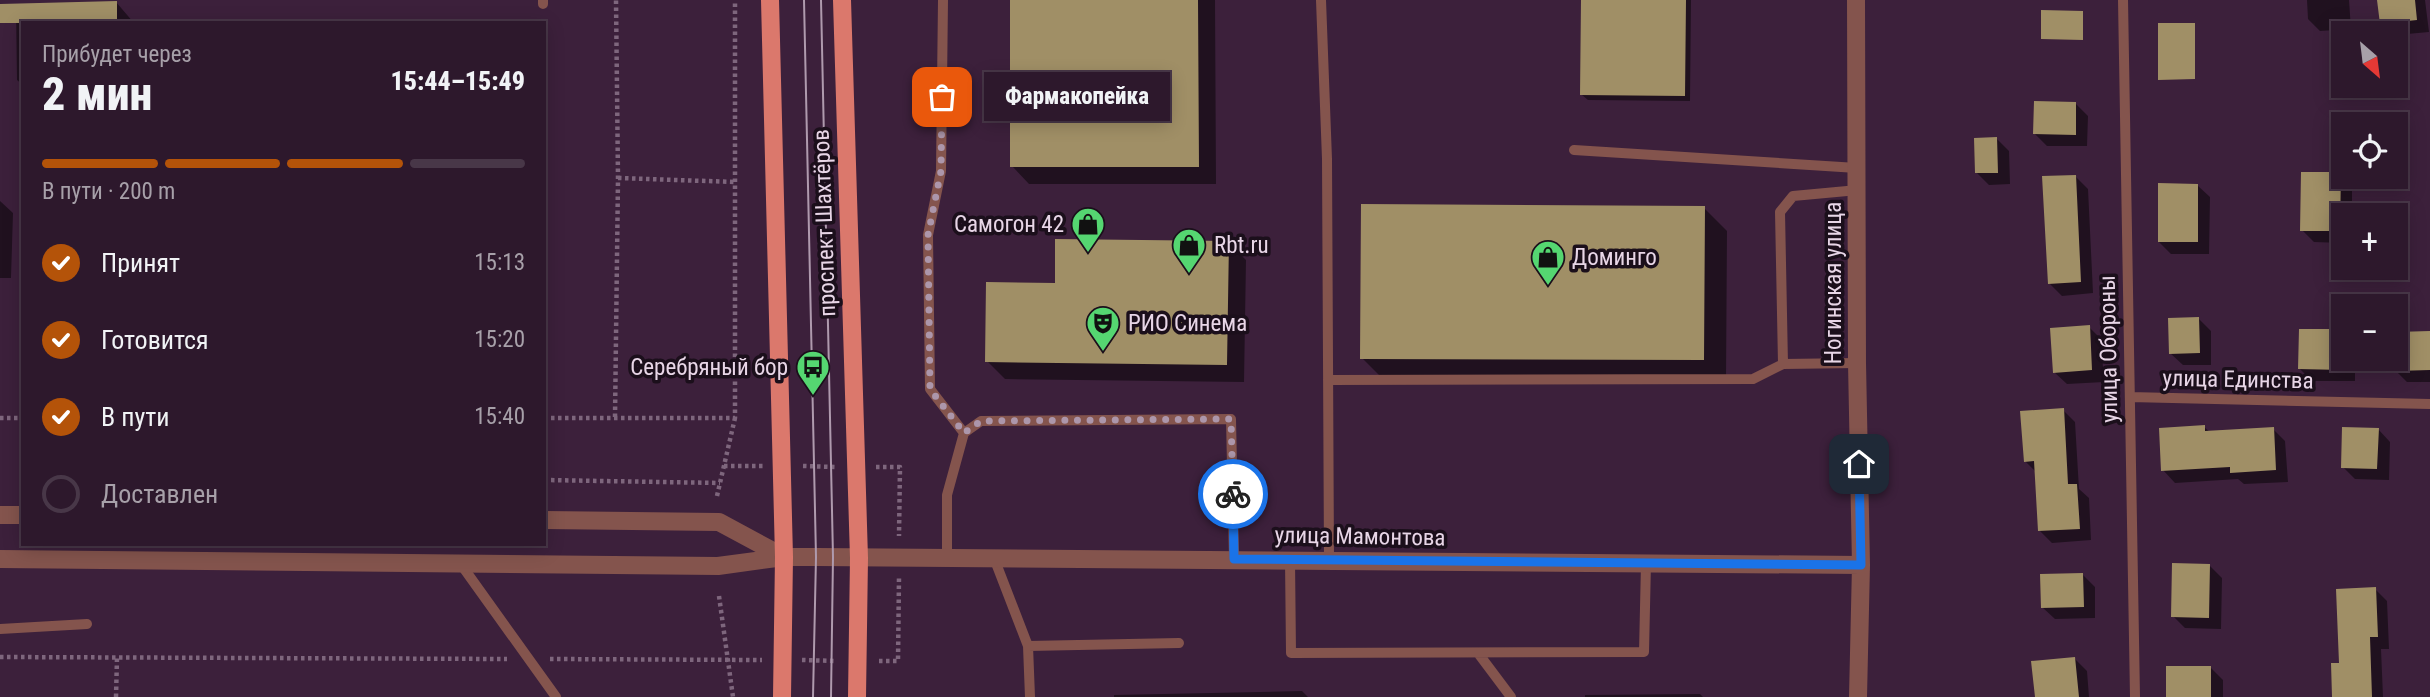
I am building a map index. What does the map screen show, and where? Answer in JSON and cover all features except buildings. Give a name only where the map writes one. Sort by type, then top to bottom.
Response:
[{"type":"main road","name":"проспект Шахтёров","points":[[770,0],[784,557],[782,697]]},
{"type":"main road","name":"проспект Шахтёров","points":[[842,0],[859,558],[858,697]]},
{"type":"street","name":"Ногинская улица","points":[[1856,0],[1857,363],[1861,565],[1858,697]]},
{"type":"street","points":[[0,515],[21,515]]},
{"type":"street","points":[[546,520],[719,522],[784,557]]},
{"type":"street","name":"улица Мамонтова","points":[[0,559],[718,566],[784,557],[947,557],[1861,565]]},
{"type":"lane","points":[[943,0],[941,171],[928,235],[930,389],[964,433]]},
{"type":"lane","points":[[1321,0],[1327,159],[1329,560]]},
{"type":"lane","name":"улица Обороны","points":[[2123,0],[2135,697]]},
{"type":"lane","points":[[1574,150],[1857,168]]},
{"type":"lane","points":[[1783,364],[1780,212],[1793,196],[1858,190]]},
{"type":"lane","points":[[1328,380],[1753,379],[1783,364],[1857,363]]},
{"type":"lane","name":"улица Единства","points":[[2130,397],[2430,404]]},
{"type":"lane","points":[[947,557],[947,495],[964,433],[981,421],[1231,419],[1234,559]]},
{"type":"lane","points":[[994,558],[1028,646],[1030,697]]},
{"type":"lane","points":[[1290,560],[1291,653],[1644,652],[1646,563]]},
{"type":"lane","points":[[460,563],[556,697]]},
{"type":"lane","points":[[0,629],[87,624]]},
{"type":"lane","points":[[1028,646],[1179,643]]},
{"type":"lane","points":[[1478,653],[1511,697]]},
{"type":"path","points":[[615,417],[618,178],[616,0]]},
{"type":"path","points":[[717,496],[735,418],[735,0]]},
{"type":"path","points":[[618,178],[735,182]]},
{"type":"path","points":[[0,418],[21,418]]},
{"type":"path","points":[[546,418],[735,418]]},
{"type":"path","points":[[0,657],[898,661],[900,467],[724,466]]},
{"type":"path","points":[[546,480],[720,483]]},
{"type":"path","points":[[719,596],[733,697]]},
{"type":"path","points":[[116,697],[117,657]]},
{"type":"tram line","points":[[804,0],[816,557],[813,697]]},
{"type":"tram line","points":[[821,0],[833,557],[831,697]]},
{"type":"way so far","points":[[942,97],[941,171],[928,235],[930,389],[964,433],[981,421],[1231,419],[1233,494]]},
{"type":"place","name":"Фармакопейка","points":[[942,97]]},
{"type":"place","name":"Самогон 42","points":[[1088,254]]},
{"type":"place","name":"Rbt.ru","points":[[1189,275]]},
{"type":"place","name":"Доминго","points":[[1548,287]]},
{"type":"place","name":"РИО Синема","points":[[1103,353]]},
{"type":"place","name":"Серебряный бор","points":[[813,397]]},
{"type":"route","points":[[1233,494],[1234,559],[1861,565],[1859,464]]}]
